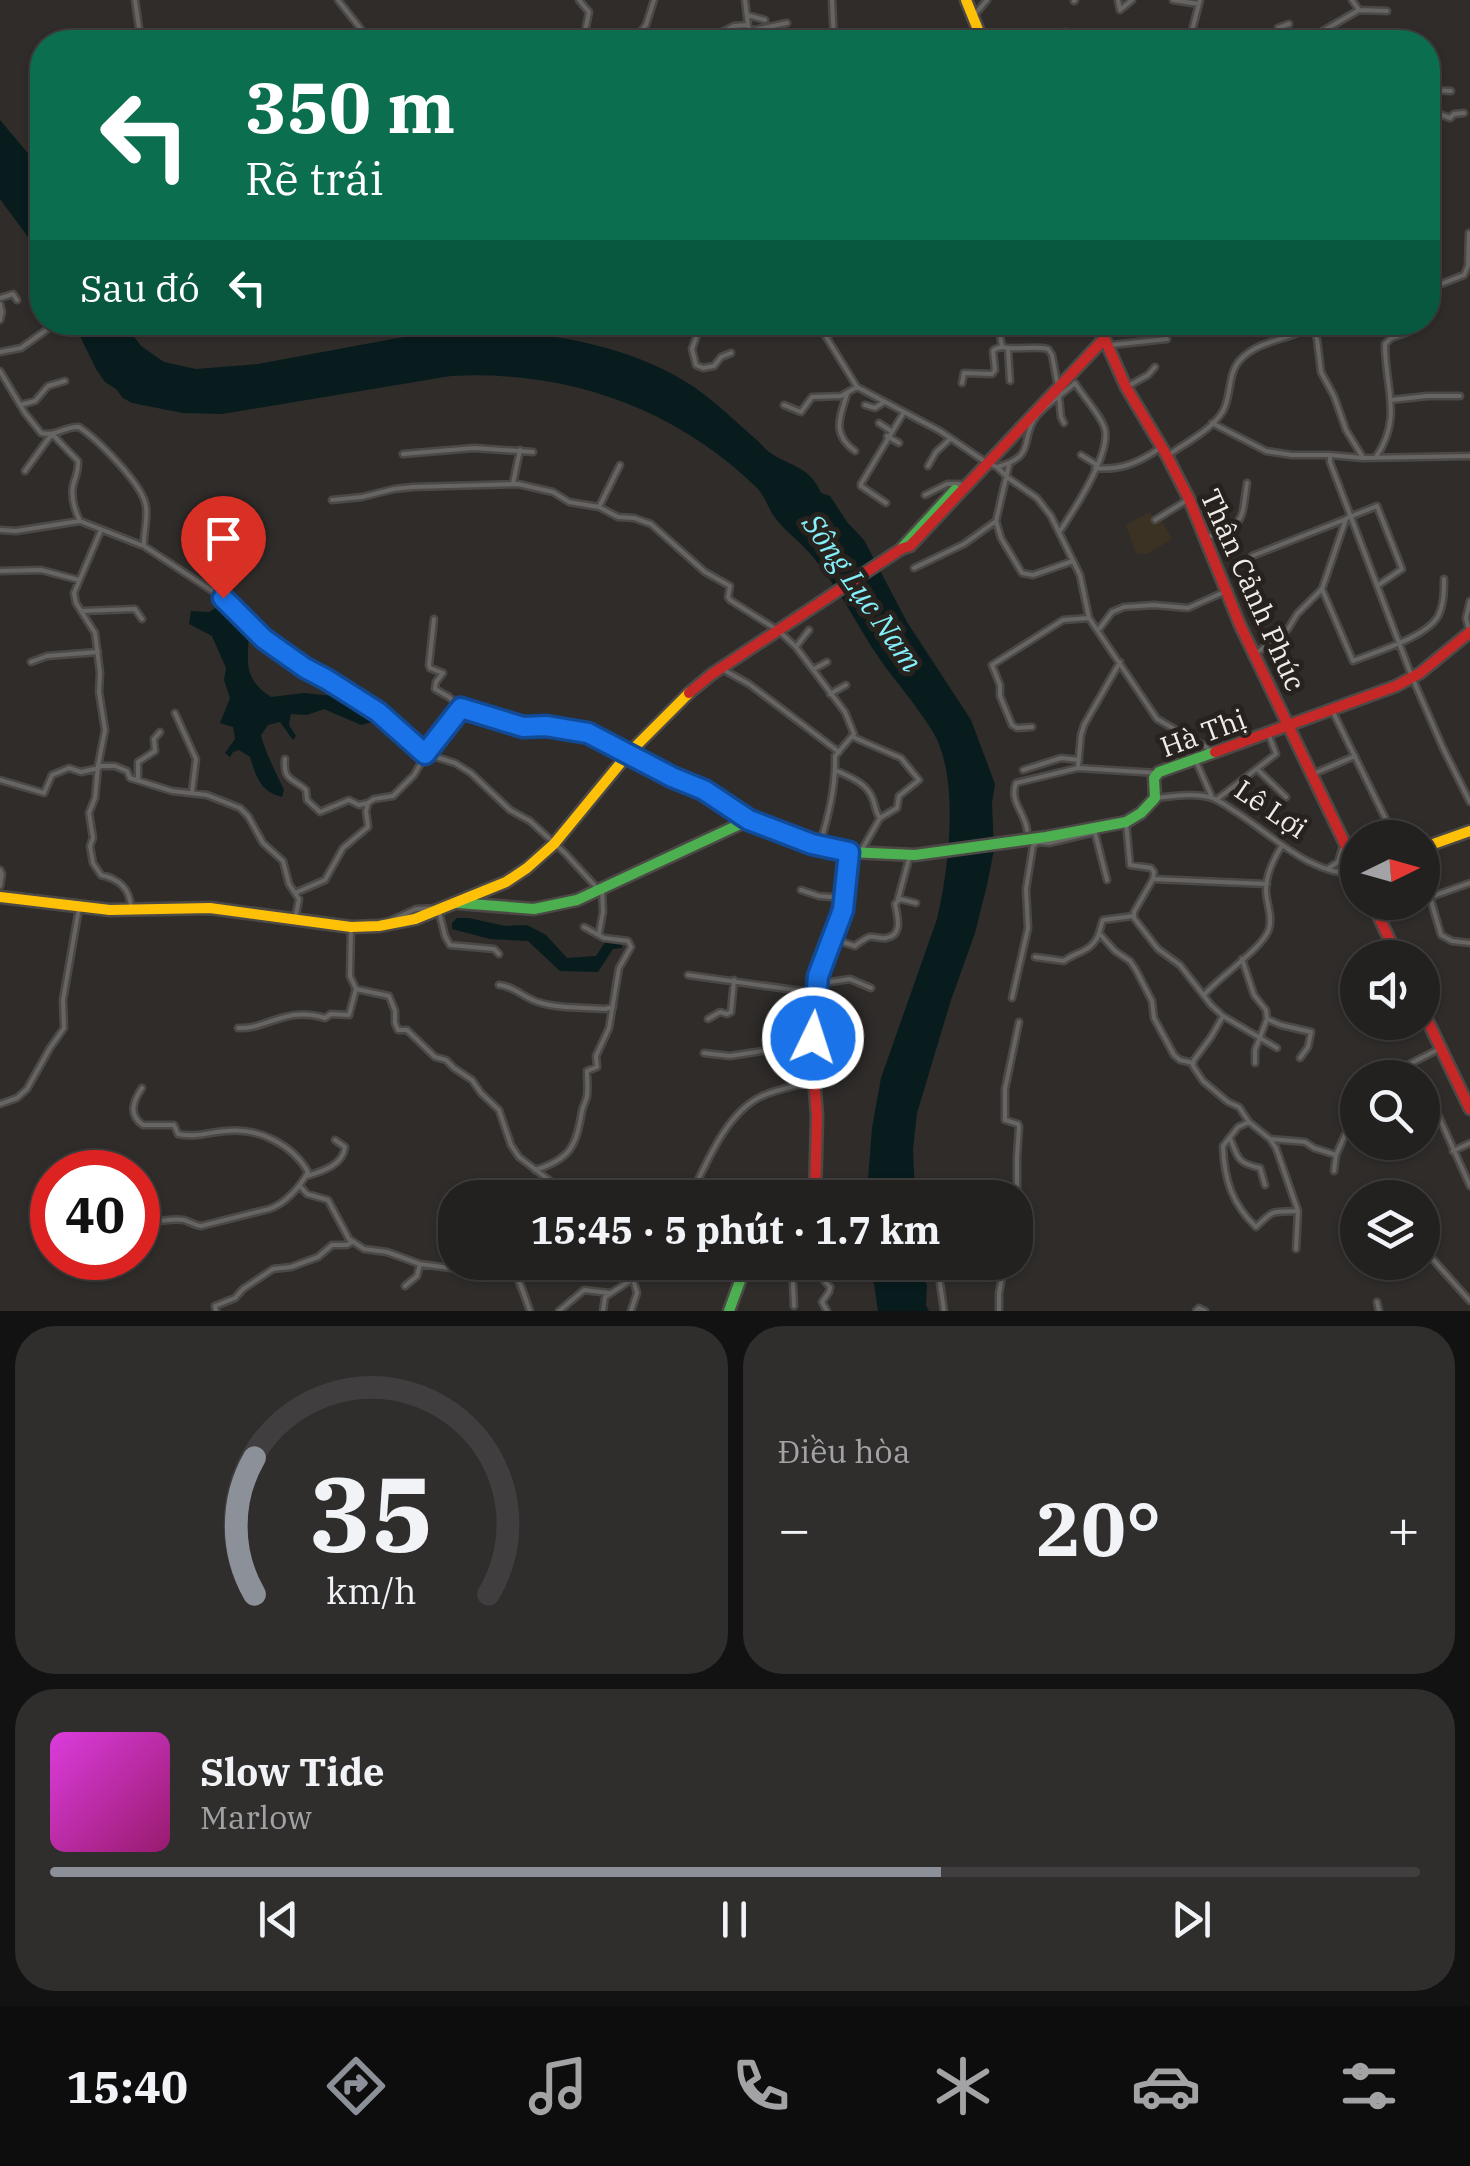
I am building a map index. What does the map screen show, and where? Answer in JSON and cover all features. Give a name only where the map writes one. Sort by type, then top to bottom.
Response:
[{"type":"main road","points":[[966,0],[977,30]]},
{"type":"main road","points":[[0,897],[80,908],[203,908],[380,926],[415,919],[506,882],[554,844],[628,754],[694,688],[910,546],[1058,389],[1101,336]]},
{"type":"main road","name":"Thân Cảnh Phúc","points":[[1101,336],[1188,499],[1254,655],[1340,835]]},
{"type":"main road","points":[[901,550],[960,484],[989,463]]},
{"type":"main road","name":"Hà Thị","points":[[1155,798],[1153,783],[1157,773],[1396,686],[1470,632]]},
{"type":"main road","points":[[454,904],[534,909],[576,900],[749,820],[820,846],[855,853],[912,855],[1095,830],[1126,822],[1155,798]]},
{"type":"main road","points":[[1440,844],[1470,834]]},
{"type":"main road","points":[[815,1180],[816,994],[843,910],[855,853]]},
{"type":"main road","points":[[1437,1040],[1470,1108]]},
{"type":"main road","points":[[729,1311],[740,1280]]},
{"type":"street","points":[[135,0],[139,30]]},
{"type":"street","points":[[338,0],[362,30]]},
{"type":"street","points":[[580,0],[589,12],[585,30]]},
{"type":"street","points":[[641,30],[654,0]]},
{"type":"street","points":[[745,0],[749,28]]},
{"type":"street","points":[[832,0],[835,30]]},
{"type":"street","points":[[972,17],[987,0]]},
{"type":"street","points":[[1118,0],[1120,10],[1132,0]]},
{"type":"street","points":[[1173,0],[1199,2],[1192,30]]},
{"type":"street","points":[[1352,0],[1359,10]]},
{"type":"street","points":[[1325,30],[1359,10],[1387,10]]},
{"type":"street","points":[[746,16],[766,20]]},
{"type":"street","points":[[726,30],[787,22]]},
{"type":"street","points":[[1278,30],[1290,24]]},
{"type":"street","points":[[1440,91],[1451,91]]},
{"type":"street","points":[[1440,114],[1447,118],[1464,114]]},
{"type":"street","points":[[1440,285],[1464,274],[1470,233]]},
{"type":"street","points":[[0,320],[0,301],[14,294],[17,300]]},
{"type":"street","points":[[0,352],[21,348],[39,335]]},
{"type":"street","points":[[697,335],[692,350],[696,365],[714,366],[721,357],[732,354]]},
{"type":"street","points":[[826,335],[857,387],[989,463],[1037,498],[1060,531],[1082,584],[1089,618],[1158,721],[1212,753]]},
{"type":"street","points":[[827,338],[830,335]]},
{"type":"street","points":[[1002,335],[1010,380]]},
{"type":"street","points":[[1081,455],[1096,466],[1111,470],[1164,451],[1212,423],[1224,409],[1233,372],[1242,358],[1266,342],[1289,335]]},
{"type":"street","points":[[1315,335],[1321,372],[1345,428],[1363,458]]},
{"type":"street","points":[[1376,457],[1392,423],[1385,344],[1399,335]]},
{"type":"street","points":[[1101,336],[1166,339]]},
{"type":"street","points":[[962,383],[964,373],[992,374],[994,348],[1048,349],[1064,423]]},
{"type":"street","points":[[1126,387],[1155,366]]},
{"type":"street","points":[[0,373],[38,430],[52,435],[80,428],[137,485],[146,508],[142,545]]},
{"type":"street","points":[[20,406],[35,401],[47,387],[65,380]]},
{"type":"street","points":[[989,463],[1008,464],[1025,450],[1036,416],[1058,389],[1075,383],[1104,426],[1104,444],[1060,531]]},
{"type":"street","points":[[784,405],[801,412],[812,397],[847,394],[857,387]]},
{"type":"street","points":[[847,394],[839,430],[843,441],[855,451]]},
{"type":"street","points":[[1390,400],[1460,396]]},
{"type":"street","points":[[865,405],[876,408],[884,402]]},
{"type":"street","points":[[886,503],[861,484],[904,412]]},
{"type":"street","points":[[879,423],[899,442]]},
{"type":"street","points":[[1212,423],[1266,452],[1363,458],[1470,456]]},
{"type":"street","points":[[25,471],[52,435]]},
{"type":"street","points":[[52,435],[78,461],[73,492],[80,520]]},
{"type":"street","points":[[928,466],[950,439]]},
{"type":"street","points":[[403,454],[473,448],[533,452]]},
{"type":"street","points":[[513,483],[520,450]]},
{"type":"street","points":[[1330,455],[1348,517],[1412,677],[1470,802]]},
{"type":"street","points":[[1008,464],[996,521],[1001,538],[1024,574],[1033,575],[1073,561]]},
{"type":"street","points":[[600,507],[620,465]]},
{"type":"street","points":[[332,500],[413,487],[513,483],[651,524],[705,572],[730,586],[730,600],[779,631],[796,647],[845,712],[853,737],[902,758],[919,780],[899,796],[897,808],[880,818],[855,853]]},
{"type":"street","points":[[1206,538],[1236,526],[1242,516],[1247,483]]},
{"type":"street","points":[[925,495],[938,487],[960,484]]},
{"type":"street","points":[[1155,520],[1188,499]]},
{"type":"street","points":[[1252,556],[1377,506],[1402,569],[1376,586]]},
{"type":"street","points":[[1254,655],[1288,629],[1322,589],[1348,517]]},
{"type":"street","points":[[0,530],[80,520],[142,545],[223,598],[264,639],[378,712],[425,754],[465,768],[565,853],[600,889],[603,912],[598,935]]},
{"type":"street","points":[[914,568],[964,544],[996,521]]},
{"type":"street","points":[[101,530],[74,593],[95,633],[105,730],[94,801],[88,813],[93,834],[90,846],[93,863],[101,875],[115,878],[128,892],[131,909]]},
{"type":"street","points":[[0,571],[41,570],[78,580]]},
{"type":"street","points":[[1322,589],[1352,661],[1426,630],[1443,605],[1444,579]]},
{"type":"street","points":[[1098,630],[1112,612],[1124,607],[1188,608],[1226,591]]},
{"type":"street","points":[[1470,601],[1466,618],[1470,632]]},
{"type":"street","points":[[82,611],[135,609],[142,618]]},
{"type":"street","points":[[1032,727],[1012,724],[992,665],[1063,620],[1089,618]]},
{"type":"street","points":[[434,619],[428,665],[443,673],[435,689],[461,708],[523,727],[583,732],[704,790],[749,820]]},
{"type":"street","points":[[796,647],[808,630]]},
{"type":"street","points":[[31,662],[47,656],[98,652]]},
{"type":"street","points":[[814,668],[827,662]]},
{"type":"street","points":[[1078,768],[1084,725],[1120,662]]},
{"type":"street","points":[[722,669],[749,684],[839,752]]},
{"type":"street","points":[[830,694],[846,685]]},
{"type":"street","points":[[285,759],[289,779],[306,790],[307,800],[320,812],[349,800],[368,803],[395,795],[417,772],[425,754],[461,708]]},
{"type":"street","points":[[1332,710],[1386,820]]},
{"type":"street","points":[[175,712],[196,759],[192,792]]},
{"type":"street","points":[[138,780],[138,762],[153,752],[154,739],[160,732]]},
{"type":"street","points":[[1195,758],[1214,798],[1276,754],[1268,734]]},
{"type":"street","points":[[820,846],[832,808],[835,759],[853,737]]},
{"type":"street","points":[[1312,775],[1355,756]]},
{"type":"street","points":[[1024,770],[1062,758],[1079,760]]},
{"type":"street","points":[[0,780],[44,793],[55,774],[72,768],[81,772],[116,766],[128,772],[130,778],[233,804],[244,811],[262,843],[283,862],[299,902],[295,919]]},
{"type":"street","points":[[1027,830],[1015,802],[1014,785],[1078,768],[1157,773]]},
{"type":"street","points":[[1257,768],[1286,798]]},
{"type":"street","points":[[837,771],[864,786],[880,818]]},
{"type":"street","name":"Lê Lợi","points":[[1155,798],[1214,798],[1282,846],[1340,874]]},
{"type":"street","points":[[295,893],[325,880],[343,848],[366,829],[368,803]]},
{"type":"street","points":[[1126,822],[1130,865],[1154,872],[1133,916]]},
{"type":"street","points":[[1012,998],[1028,928],[1026,889],[1034,844],[1095,830],[1107,880]]},
{"type":"street","points":[[1204,995],[1268,932],[1271,920],[1266,884],[1271,864],[1282,846]]},
{"type":"street","points":[[833,939],[855,946],[868,937],[894,935],[899,916],[894,906],[912,855]]},
{"type":"street","points":[[1326,869],[1340,858]]},
{"type":"street","points":[[0,870],[0,886]]},
{"type":"street","points":[[1152,879],[1266,884]]},
{"type":"street","points":[[1440,894],[1470,883]]},
{"type":"street","points":[[800,890],[844,898]]},
{"type":"street","points":[[898,900],[916,903]]},
{"type":"street","points":[[0,1104],[28,1089],[64,1028],[63,1000],[80,908]]},
{"type":"street","points":[[438,908],[450,945],[494,948],[499,954]]},
{"type":"street","points":[[1035,957],[1064,961],[1087,950],[1103,920],[1133,916]]},
{"type":"street","points":[[1133,916],[1158,949],[1180,965],[1211,1005],[1277,1048]]},
{"type":"street","points":[[1436,920],[1440,935],[1452,942],[1470,943]]},
{"type":"street","points":[[238,1028],[250,1029],[300,1014],[347,1016],[356,988],[350,976],[351,926]]},
{"type":"street","points":[[535,1170],[558,1161],[572,1147],[588,1093],[587,1071],[597,1067],[596,1056],[609,1028],[619,968],[629,952],[630,943],[598,935],[584,926]]},
{"type":"street","points":[[1099,933],[1115,951],[1130,960],[1172,1052],[1180,1060],[1192,1062],[1204,1082],[1238,1107],[1270,1139],[1298,1210],[1296,1249]]},
{"type":"street","points":[[1242,959],[1254,996],[1266,1010],[1255,1063]]},
{"type":"street","points":[[688,975],[816,994]]},
{"type":"street","points":[[818,980],[850,979],[871,988]]},
{"type":"street","points":[[708,1018],[731,1012],[734,980]]},
{"type":"street","points":[[500,985],[544,1004],[613,1007]]},
{"type":"street","points":[[356,988],[389,996],[398,1030],[407,1030],[432,1055],[446,1060],[472,1080],[499,1110],[515,1152],[549,1180]]},
{"type":"street","points":[[1192,1062],[1223,1016]]},
{"type":"street","points":[[1267,1019],[1311,1032],[1308,1047],[1300,1058]]},
{"type":"street","points":[[1017,1180],[1019,1127],[1006,1120],[1005,1099],[1019,1022]]},
{"type":"street","points":[[704,1053],[730,1056],[794,1048],[813,1039],[857,1036]]},
{"type":"street","points":[[1418,1060],[1441,1048]]},
{"type":"street","points":[[698,1180],[728,1126],[748,1106],[761,1096],[814,1081]]},
{"type":"street","points":[[142,1088],[133,1107],[134,1118],[143,1126],[174,1125],[177,1133],[186,1136],[231,1130],[250,1132],[282,1143],[308,1170],[299,1186],[275,1208],[204,1226],[183,1220],[160,1222]]},
{"type":"street","points":[[1440,1121],[1470,1186]]},
{"type":"street","points":[[1249,1122],[1238,1128],[1223,1149],[1229,1191],[1256,1226],[1276,1210],[1298,1210]]},
{"type":"street","points":[[1230,1138],[1241,1162],[1260,1168],[1265,1184]]},
{"type":"street","points":[[1270,1139],[1305,1142],[1336,1155]]},
{"type":"street","points":[[306,1176],[342,1158],[346,1149],[336,1140]]},
{"type":"street","points":[[1453,1151],[1470,1143]]},
{"type":"street","points":[[1334,1170],[1340,1146]]},
{"type":"street","points":[[299,1186],[307,1194],[328,1200],[352,1242],[420,1264],[438,1266]]},
{"type":"street","points":[[216,1311],[215,1306],[235,1298],[273,1269],[318,1257],[332,1244],[352,1242]]},
{"type":"street","points":[[405,1286],[417,1276],[420,1264]]},
{"type":"street","points":[[1440,1268],[1470,1301]]},
{"type":"street","points":[[520,1280],[530,1311]]},
{"type":"street","points":[[603,1311],[604,1299],[631,1280]]},
{"type":"street","points":[[631,1311],[637,1295],[634,1280]]},
{"type":"street","points":[[793,1280],[794,1306]]},
{"type":"street","points":[[824,1280],[830,1287],[822,1302],[826,1311]]},
{"type":"street","points":[[940,1280],[944,1311]]},
{"type":"street","points":[[999,1311],[1002,1280]]},
{"type":"street","points":[[559,1311],[584,1290],[609,1294]]},
{"type":"street","points":[[1377,1302],[1380,1311]]},
{"type":"street","points":[[1196,1311],[1205,1311]]},
{"type":"shaded area","points":[[1150,512],[1153,519],[1159,516],[1172,539],[1147,554],[1136,553],[1126,525]]},
{"type":"water","points":[[0,120],[30,156],[30,240],[0,199]]},
{"type":"water","name":"Sông Lục Nam","points":[[79,335],[133,335],[164,362],[196,369],[258,364],[414,335],[546,335],[608,349],[667,371],[719,406],[769,452],[811,477],[864,540],[907,622],[971,720],[995,784],[994,850],[987,885],[917,1113],[914,1180],[868,1180],[872,1128],[881,1078],[937,919],[950,824],[947,773],[926,721],[878,657],[821,567],[776,519],[756,487],[690,435],[653,415],[576,387],[536,380],[451,376],[222,414],[183,413],[132,403],[105,382]]},
{"type":"water","points":[[219,606],[231,608],[249,630],[251,676],[271,697],[304,693],[334,696],[376,721],[361,725],[324,709],[307,715],[291,714],[289,725],[296,736],[293,740],[280,722],[268,725],[261,735],[284,790],[282,797],[260,783],[250,757],[239,750],[230,757],[225,753],[235,739],[233,727],[220,723],[230,698],[224,680],[226,668],[212,636],[189,624],[191,611],[209,612]]},
{"type":"water","points":[[457,918],[505,926],[527,925],[546,935],[567,958],[596,956],[606,941],[622,948],[613,949],[598,972],[560,971],[528,941],[490,939],[452,929]]},
{"type":"water","points":[[873,1280],[925,1280],[929,1311],[878,1311]]},
{"type":"traffic: fast","points":[[901,549],[955,490]]},
{"type":"traffic: fast","points":[[458,903],[534,909],[577,900],[749,820],[812,844],[849,852],[915,855],[1126,822],[1155,798],[1154,778],[1159,772],[1215,752]]},
{"type":"traffic: fast","points":[[729,1311],[740,1280]]},
{"type":"traffic: slow","points":[[966,0],[978,30]]},
{"type":"traffic: slow","points":[[0,897],[110,910],[210,908],[351,927],[415,919],[506,882],[527,868],[554,844],[628,754],[689,693]]},
{"type":"traffic: slow","points":[[1440,842],[1470,831]]},
{"type":"traffic: jam","points":[[1103,335],[1126,387],[1189,499],[1240,625],[1340,833]]},
{"type":"traffic: jam","points":[[689,693],[712,674],[910,546],[1104,339]]},
{"type":"traffic: jam","points":[[1215,752],[1396,686],[1420,673],[1470,632]]},
{"type":"traffic: jam","points":[[815,1180],[814,1005],[818,975],[843,910],[849,852]]},
{"type":"traffic: jam","points":[[1380,920],[1390,940]]},
{"type":"traffic: jam","points":[[1437,1040],[1470,1109]]},
{"type":"route","points":[[223,598],[264,639],[378,712],[422,754],[461,708],[523,727],[546,726],[588,733],[704,790],[749,820],[812,844],[849,852],[843,910],[818,976],[813,1038]]}]
